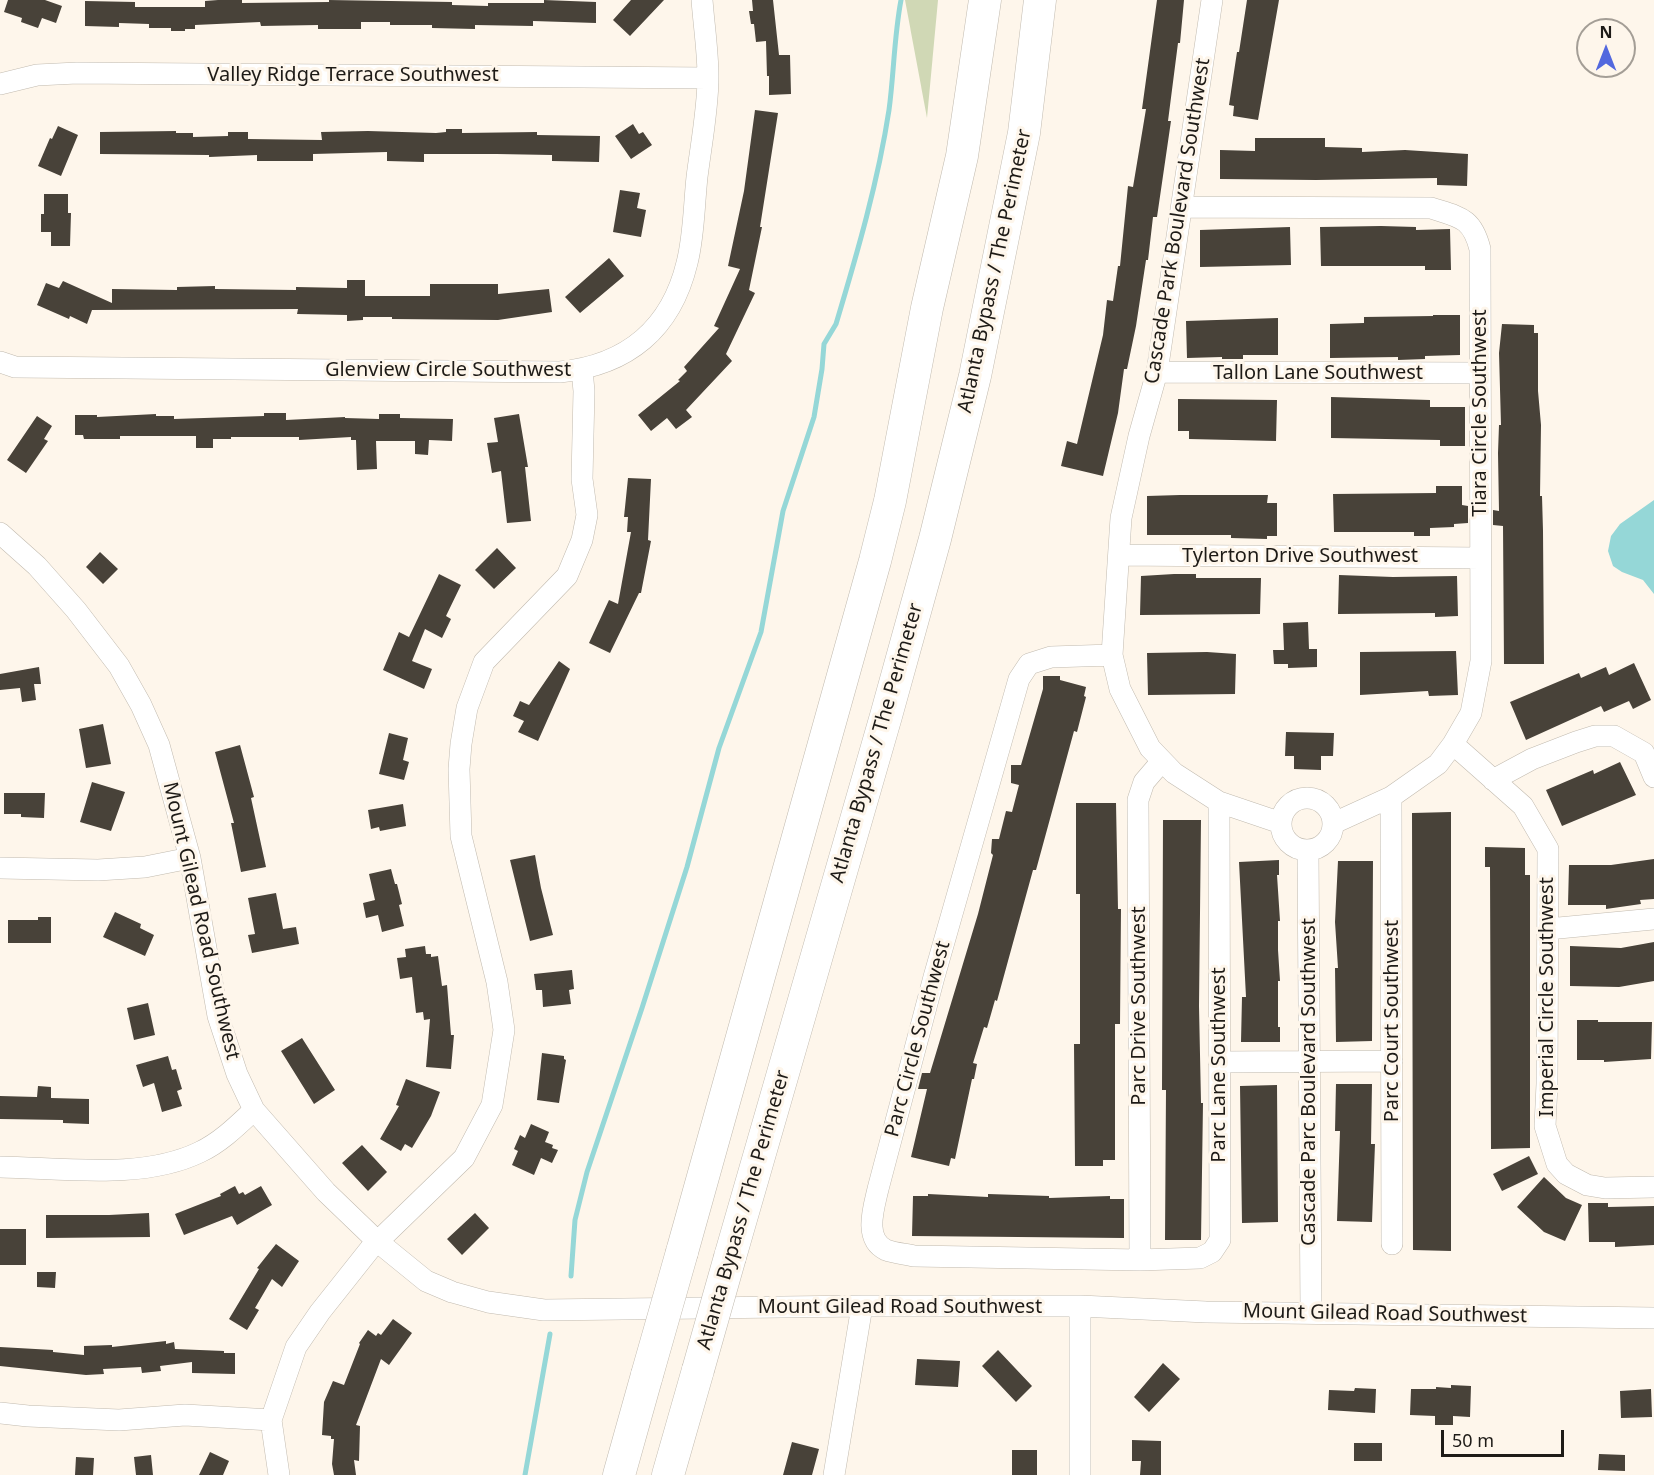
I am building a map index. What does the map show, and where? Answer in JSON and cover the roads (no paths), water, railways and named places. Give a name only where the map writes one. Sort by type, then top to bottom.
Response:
[{"type":"highway","points":[[619,1475],[888,511],[927,308],[962,156],[985,0]]},
{"type":"highway","name":"Atlanta Bypass / The Perimeter","points":[[668,1475],[935,539],[972,388],[1024,133],[1040,0]]},
{"type":"street","name":"Glenview Circle Southwest","points":[[0,362],[15,367],[548,372],[582,370],[611,361],[638,345],[661,322],[678,296],[688,260],[708,78],[702,0]]},
{"type":"street","name":"Cascade Park Boulevard Southwest","points":[[1112,655],[1121,518],[1139,436],[1157,372],[1212,0]]},
{"type":"street","name":"Valley Ridge Terrace Southwest","points":[[0,84],[37,75],[77,73],[708,78]]},
{"type":"street","name":"Tiara Circle Southwest","points":[[1182,207],[1431,208],[1462,218],[1476,232],[1480,249],[1481,661],[1471,713],[1438,764],[1391,797],[1334,824]]},
{"type":"street","points":[[279,1475],[271,1420],[296,1347],[320,1312],[370,1249],[464,1158],[492,1105],[504,1030],[497,982],[461,836],[459,769],[461,744],[467,708],[484,662],[567,576],[582,540],[587,515],[582,479],[584,391],[582,370]]},
{"type":"street","name":"Tallon Lane Southwest","points":[[1157,372],[1480,373]]},
{"type":"street","name":"Mount Gilead Road Southwest","points":[[0,533],[37,566],[76,610],[118,666],[141,705],[159,745],[190,858],[218,1016],[237,1074],[254,1110],[326,1192],[378,1242],[426,1281],[452,1292],[520,1308],[586,1310],[1080,1306],[1206,1312],[1654,1318]]},
{"type":"street","name":"Tylerton Drive Southwest","points":[[1119,555],[1480,558]]},
{"type":"street","points":[[1112,655],[1120,688],[1150,748],[1174,772],[1219,802],[1281,823]]},
{"type":"street","name":"Parc Circle Southwest","points":[[1112,655],[1051,657],[1029,664],[1019,679],[931,988],[878,1189],[872,1215],[872,1229],[877,1243],[885,1249],[914,1256],[1140,1260]]},
{"type":"street","points":[[1493,780],[1532,759],[1595,736],[1614,736],[1644,753],[1654,777]]},
{"type":"street","name":"Imperial Circle Southwest","points":[[1453,744],[1523,807],[1548,849],[1545,1126],[1557,1164],[1566,1174],[1587,1185],[1605,1188],[1654,1187]]},
{"type":"street","name":"Parc Drive Southwest","points":[[1140,1260],[1138,800],[1144,782],[1162,760]]},
{"type":"street","points":[[1308,797],[1322,802],[1331,811],[1334,824],[1327,842],[1320,847],[1308,850],[1294,846],[1282,830],[1281,823],[1290,803],[1308,797]]},
{"type":"street","name":"Parc Court Southwest","points":[[1391,797],[1392,1244]]},
{"type":"street","name":"Parc Lane Southwest","points":[[1140,1260],[1200,1258],[1212,1252],[1220,1240],[1219,802]]},
{"type":"street","name":"Cascade Parc Boulevard Southwest","points":[[1308,850],[1311,1313]]},
{"type":"street","points":[[0,868],[98,870],[145,867],[190,858]]},
{"type":"street","points":[[1548,929],[1654,919]]},
{"type":"street","points":[[1219,1062],[1392,1061]]},
{"type":"street","points":[[0,1167],[132,1170],[167,1165],[201,1152],[229,1134],[254,1110]]},
{"type":"street","points":[[834,1475],[862,1306]]},
{"type":"street","points":[[1080,1306],[1080,1475]]},
{"type":"street","points":[[0,1413],[119,1420],[185,1415],[271,1420]]},
{"type":"water","points":[[1654,500],[1654,594],[1643,580],[1613,566],[1608,551],[1611,536],[1620,524]]},
{"type":"waterway","points":[[571,1276],[575,1220],[587,1172],[687,867],[719,748],[761,632],[783,511],[814,417],[824,344],[836,324],[879,164],[889,110],[901,0]]},
{"type":"waterway","points":[[525,1475],[550,1334]]}]
